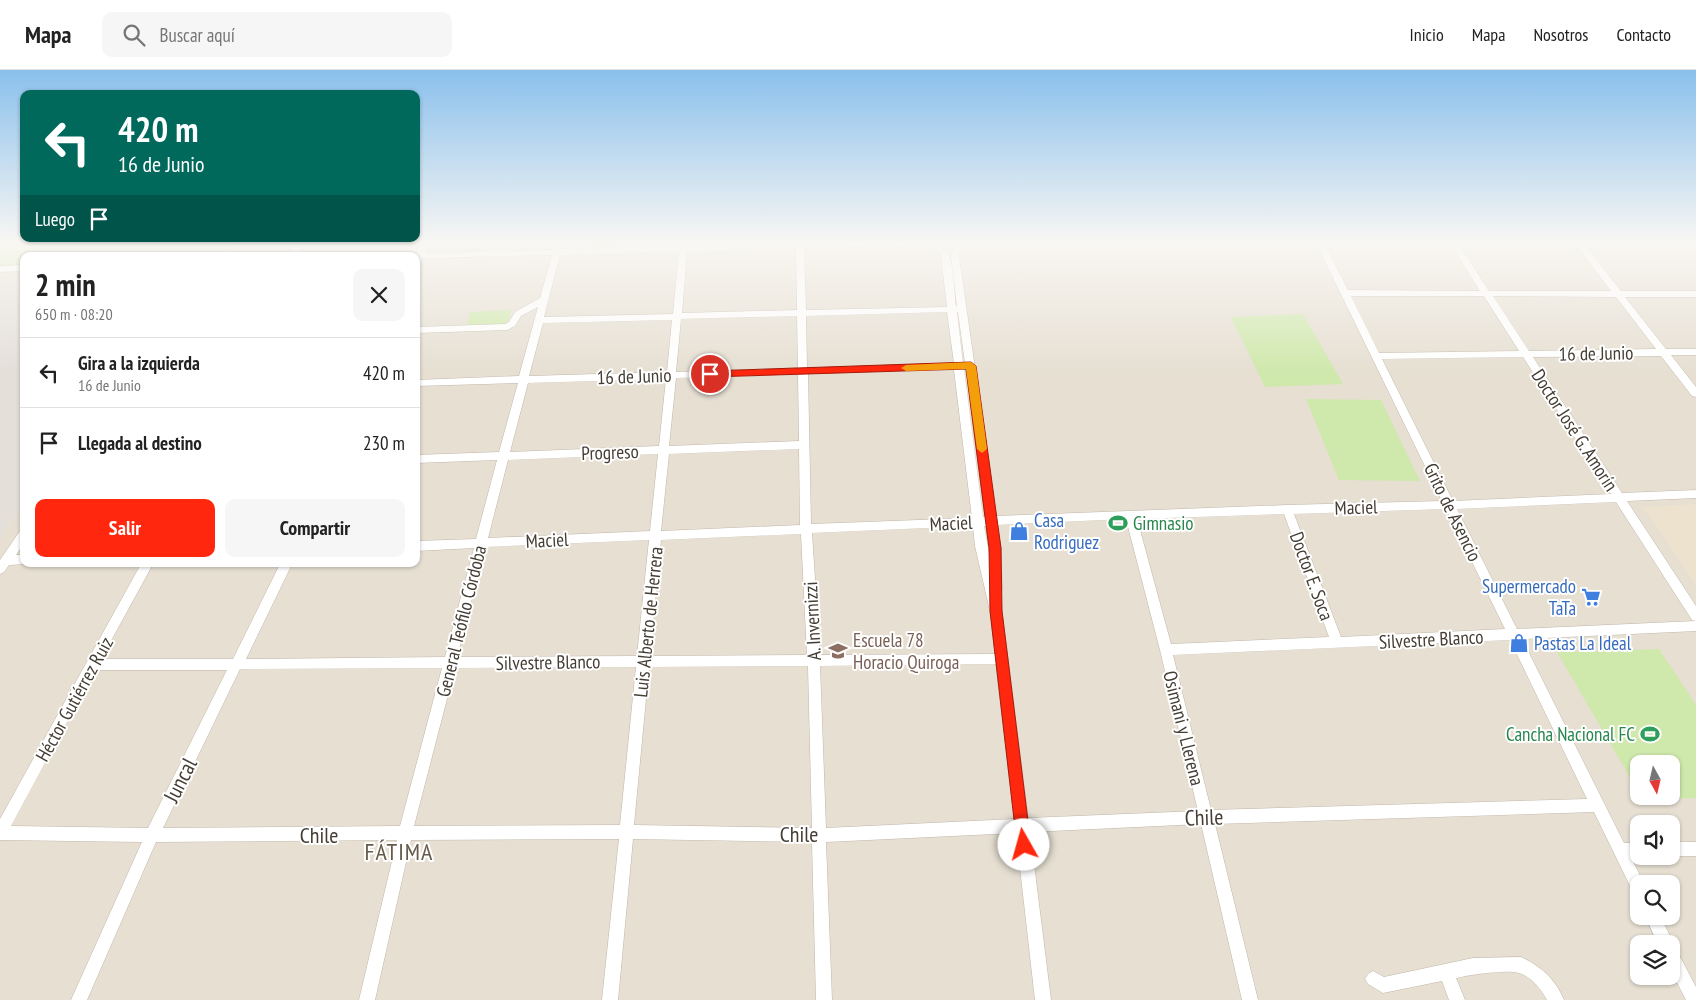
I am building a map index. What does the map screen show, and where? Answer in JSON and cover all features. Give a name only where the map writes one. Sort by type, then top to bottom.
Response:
[{"type":"street","name":"General Teófilo Córdoba","points":[[366,1000],[405,835],[548,286]]},
{"type":"street","name":"Luis Alberto de Herrera","points":[[610,1000],[680,286]]},
{"type":"street","name":"A. Invernizzi","points":[[800,286],[806,530],[814,661],[824,1000]]},
{"type":"street","points":[[949,286],[978,522],[996,611],[1043,1000]]},
{"type":"street","points":[[960,286],[995,548],[996,611]]},
{"type":"street","name":"Grito de Asencio","points":[[1343,286],[1632,875]]},
{"type":"street","name":"Doctor José G. Amorín","points":[[1482,286],[1696,616]]},
{"type":"street","points":[[1613,286],[1696,394]]},
{"type":"street","points":[[1346,293],[1696,294]]},
{"type":"street","points":[[420,330],[506,327],[512,324],[518,314],[544,300]]},
{"type":"street","points":[[539,320],[963,308]]},
{"type":"street","name":"16 de Junio","points":[[1377,356],[1696,352]]},
{"type":"street","name":"16 de Junio","points":[[420,384],[971,366]]},
{"type":"street","name":"Progreso","points":[[420,459],[805,445]]},
{"type":"street","name":"Maciel","points":[[420,546],[1130,515],[1449,505],[1696,494]]},
{"type":"street","name":"Doctor E. Soca","points":[[1288,509],[1337,643]]},
{"type":"street","name":"Osimani y Llerena","points":[[1130,515],[1166,650],[1250,1000]]},
{"type":"street","points":[[3,564],[20,540]]},
{"type":"street","points":[[3,564],[20,561]]},
{"type":"street","name":"Héctor Gutiérrez Ruiz","points":[[0,833],[94,665],[145,567]]},
{"type":"street","name":"Juncal","points":[[79,1000],[152,835],[285,567]]},
{"type":"street","name":"Silvestre Blanco","points":[[1166,650],[1696,626]]},
{"type":"street","name":"Silvestre Blanco","points":[[94,665],[1002,659]]},
{"type":"street","name":"Chile","points":[[0,833],[405,835],[627,832],[819,835],[1206,817],[1598,805]]},
{"type":"street","points":[[1680,849],[1696,849]]},
{"type":"street","points":[[1620,850],[1630,850]]},
{"type":"street","points":[[1373,979],[1383,985],[1398,984],[1473,966],[1521,965],[1548,986],[1556,1000]]},
{"type":"street","points":[[1446,972],[1457,1000]]},
{"type":"street","points":[[1680,972],[1694,1000]]},
{"type":"shaded area","points":[[0,286],[20,286],[20,509],[0,537]]},
{"type":"shaded area","points":[[420,286],[1696,286],[1696,1000],[0,1000],[0,537],[20,509],[20,567],[420,567]]},
{"type":"shaded area","points":[[1696,504],[1696,585],[1643,507]]},
{"type":"green space","points":[[511,310],[507,325],[466,327],[470,312]]},
{"type":"green space","points":[[1303,314],[1343,384],[1265,387],[1231,317]]},
{"type":"green space","points":[[1306,399],[1381,400],[1420,481],[1339,480]]},
{"type":"green space","name":"Cancha Nacional FC","points":[[1659,649],[1696,705],[1696,798],[1680,799],[1680,755],[1630,755],[1630,778],[1557,652]]},
{"type":"slow traffic","points":[[906,368],[971,366],[982,449]]},
{"type":"place","name":"Gimnasio","points":[[1118,523]]},
{"type":"place","name":"Casa Rodriguez","points":[[1019,531]]},
{"type":"place","name":"Supermercado TaTa","points":[[1591,597]]},
{"type":"place","name":"Pastas La Ideal","points":[[1519,643]]},
{"type":"place","name":"Escuela 78 Horacio Quiroga","points":[[838,651]]},
{"type":"place","name":"Cancha Nacional FC","points":[[1650,734]]},
{"type":"district","name":"FÁTIMA","points":[[399,852]]},
{"type":"route","points":[[710,374],[971,366],[995,548],[996,611],[1024,845]]}]
